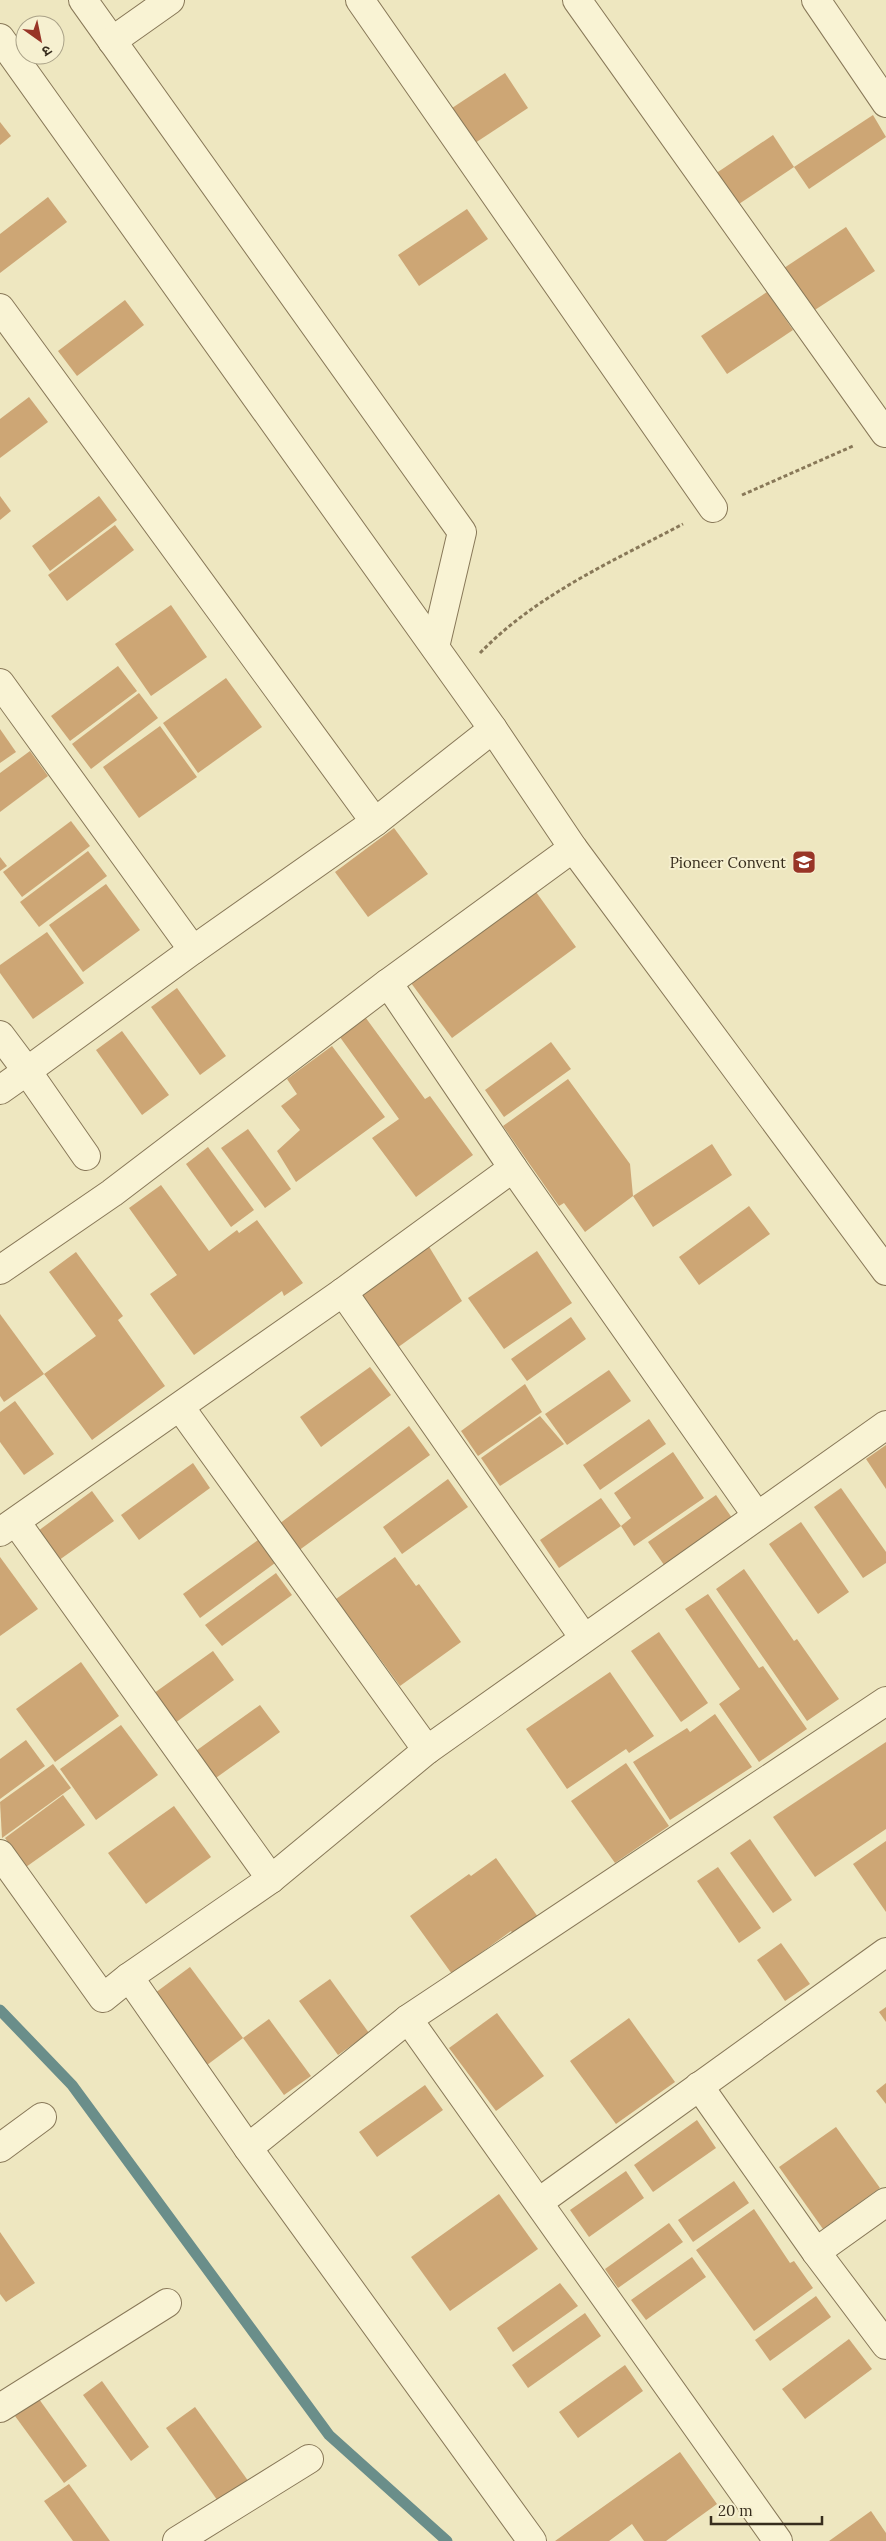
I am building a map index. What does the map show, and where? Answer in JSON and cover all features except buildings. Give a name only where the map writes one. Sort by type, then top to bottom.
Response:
[{"type":"street","points":[[83,0],[462,532],[435,647]]},
{"type":"street","points":[[112,41],[170,0]]},
{"type":"street","points":[[360,0],[713,508]]},
{"type":"street","points":[[577,0],[885,432]]},
{"type":"street","points":[[816,0],[886,103]]},
{"type":"street","points":[[0,38],[435,647],[573,848],[886,1271]]},
{"type":"street","points":[[0,308],[375,822]]},
{"type":"street","points":[[0,683],[194,950]]},
{"type":"street","points":[[0,1090],[375,822],[493,729]]},
{"type":"street","points":[[0,1270],[112,1193],[388,983],[573,848]]},
{"type":"street","points":[[388,983],[513,1168],[757,1516]]},
{"type":"street","points":[[0,1035],[86,1156]]},
{"type":"street","points":[[271,1879],[8,1527],[180,1408],[513,1168]]},
{"type":"street","points":[[343,1292],[584,1638]]},
{"type":"street","points":[[180,1408],[427,1750]]},
{"type":"street","points":[[0,1854],[103,1998],[129,1977],[271,1879],[427,1750],[886,1425]]},
{"type":"street","points":[[248,2148],[408,2019],[886,1700]]},
{"type":"street","points":[[539,2202],[886,1952]]},
{"type":"street","points":[[129,1977],[248,2148],[532,2541]]},
{"type":"street","points":[[408,2019],[778,2541]]},
{"type":"street","points":[[699,2086],[816,2252],[886,2345]]},
{"type":"street","points":[[0,2148],[42,2117]]},
{"type":"street","points":[[816,2252],[886,2202]]},
{"type":"street","points":[[0,2408],[167,2303]]},
{"type":"street","points":[[177,2541],[309,2459]]},
{"type":"path","points":[[456,677],[494,638],[558,591],[713,508],[885,432]]},
{"type":"waterway","points":[[0,2010],[72,2085],[329,2435],[447,2541]]},
{"type":"place","name":"Pioneer Convent","points":[[804,862]]}]
